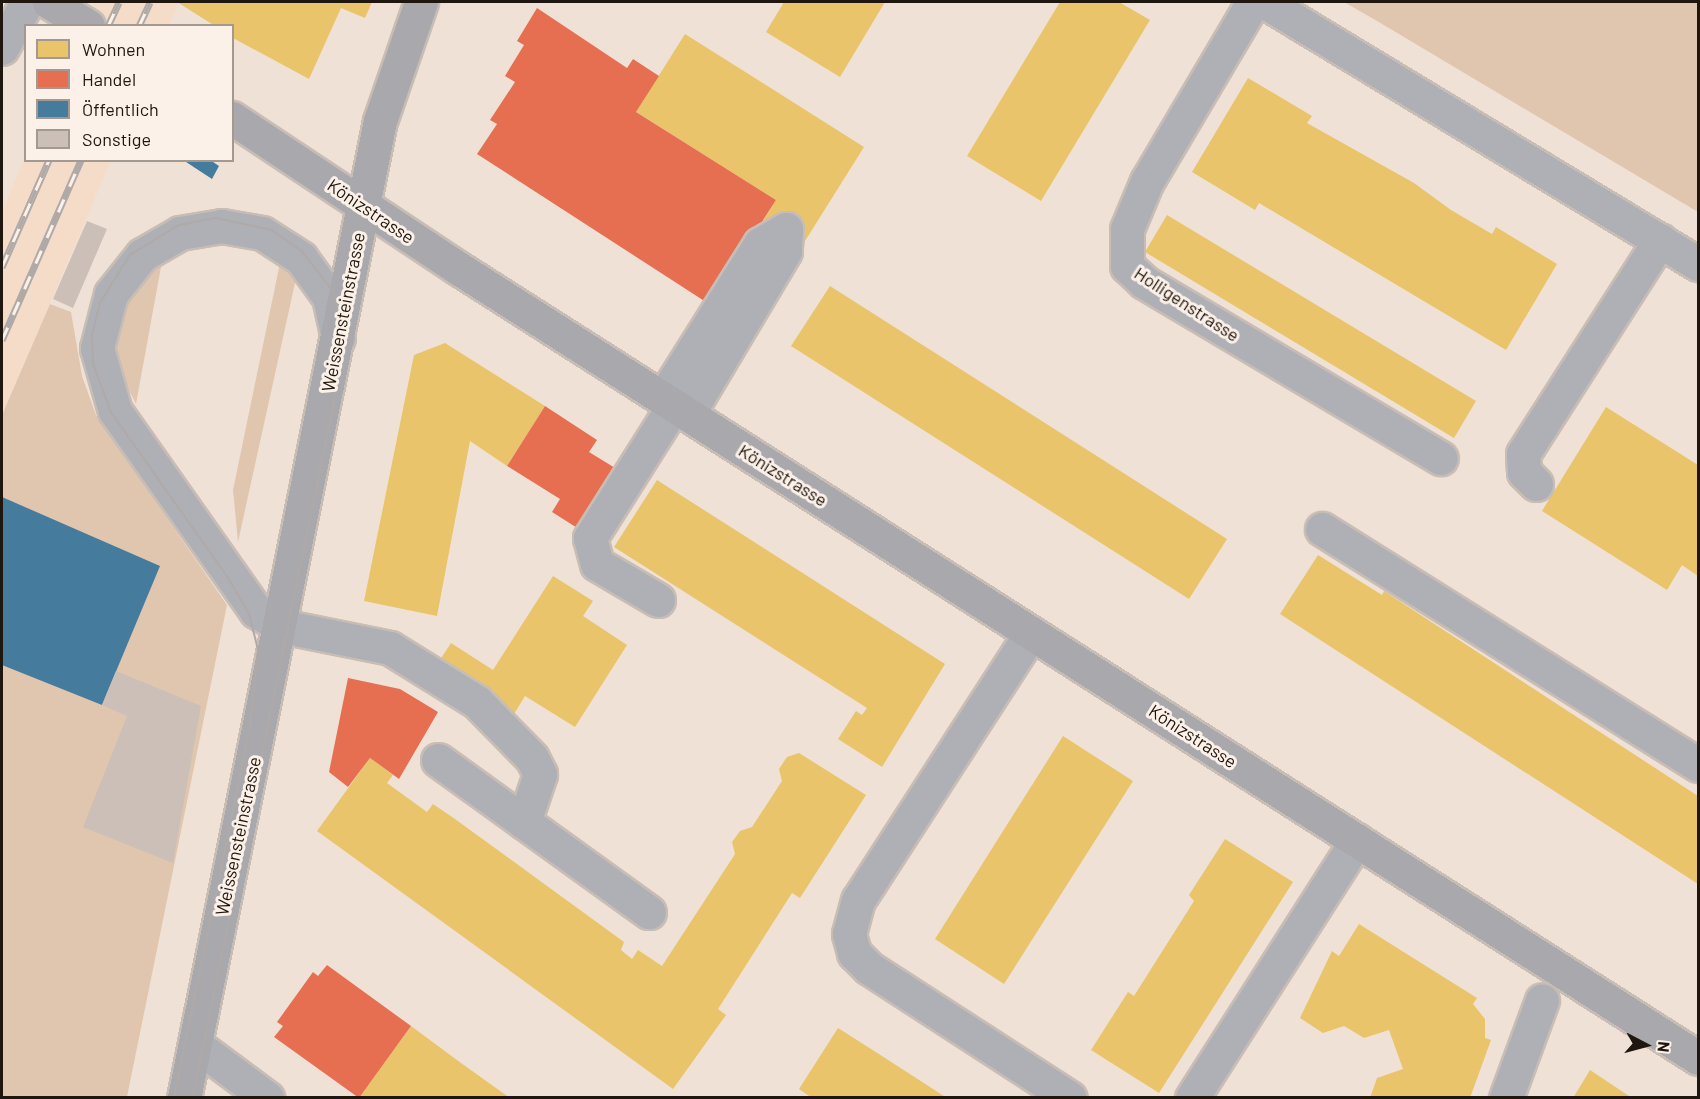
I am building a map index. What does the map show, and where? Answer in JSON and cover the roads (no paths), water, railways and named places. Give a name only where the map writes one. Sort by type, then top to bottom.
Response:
[{"type":"main road","points":[[49,2],[85,24]]},
{"type":"main road","name":"Weissensteinstrasse","points":[[184,1098],[380,121],[421,2]]},
{"type":"main road","name":"Könizstrasse","points":[[234,119],[363,206],[1698,1058]]},
{"type":"street","points":[[2,48],[27,2]]},
{"type":"street","name":"Holligenstrasse","points":[[1253,2],[1147,181],[1127,229],[1127,266],[1144,282],[1441,458]]},
{"type":"street","points":[[1264,2],[1698,264]]},
{"type":"street","points":[[338,338],[329,297],[301,258],[262,233],[228,226],[191,229],[142,255],[111,294],[99,335],[99,364],[115,411],[256,611],[280,626],[390,648],[477,702],[532,758],[540,774],[524,822]]},
{"type":"street","points":[[658,600],[597,564],[590,538],[675,406],[785,251],[786,229],[760,244],[675,406]]},
{"type":"street","points":[[1536,484],[1524,472],[1523,454],[1660,240]]},
{"type":"street","points":[[1322,529],[1698,765]]},
{"type":"street","points":[[1031,633],[858,900],[849,934],[854,953],[869,968],[1070,1098]]},
{"type":"street","points":[[438,760],[649,912]]},
{"type":"street","points":[[1192,1098],[1357,840]]},
{"type":"street","points":[[1506,1098],[1542,1000]]},
{"type":"street","points":[[195,1045],[267,1098]]},
{"type":"tram line","points":[[174,1098],[250,727],[258,650],[249,614],[228,578],[111,413],[93,364],[92,335],[100,303],[130,255],[179,225],[216,218],[272,230],[302,251],[334,292],[346,344],[193,1098]]},
{"type":"railway","points":[[109,24],[119,2]]},
{"type":"railway","points":[[140,24],[150,2]]},
{"type":"railway","points":[[2,267],[48,162]]},
{"type":"railway","points":[[2,340],[80,162]]}]
